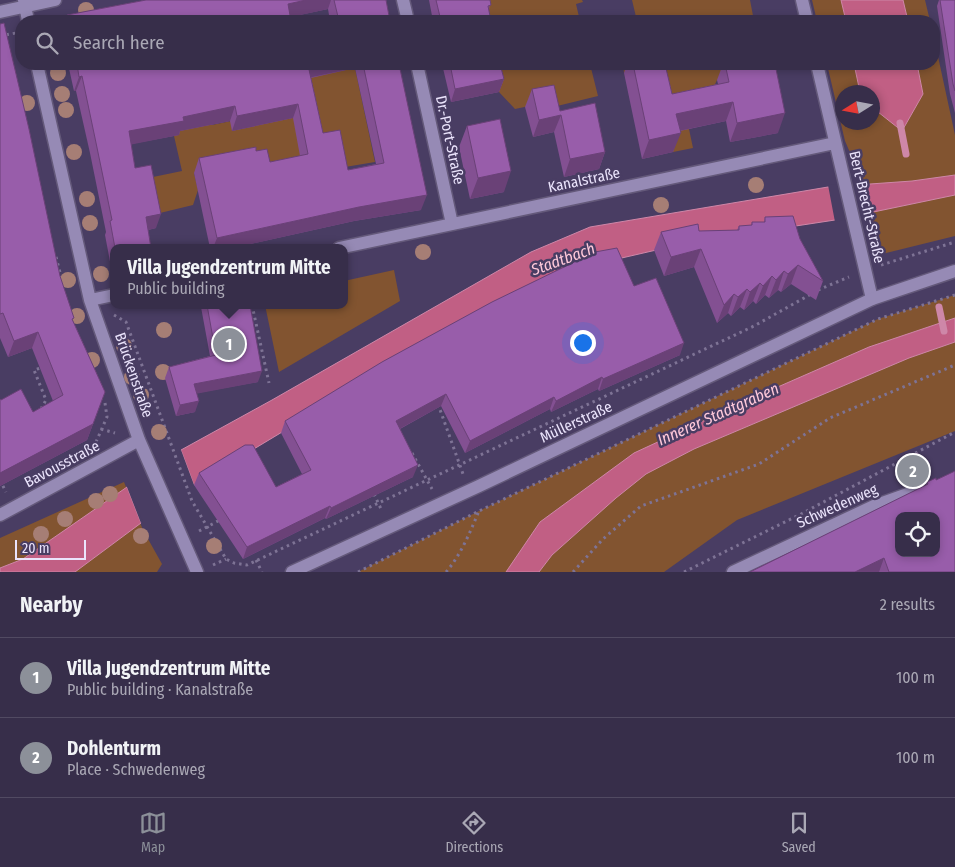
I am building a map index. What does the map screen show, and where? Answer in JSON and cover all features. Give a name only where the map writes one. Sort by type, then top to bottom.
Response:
[{"type":"street","points":[[0,12],[24,3],[55,0]]},
{"type":"street","points":[[403,0],[407,15]]},
{"type":"street","points":[[802,0],[806,15]]},
{"type":"street","name":"Brückenstraße","points":[[39,70],[90,300],[140,440],[197,572]]},
{"type":"street","name":"Dr.-Port-Straße","points":[[418,70],[452,224]]},
{"type":"street","name":"Bert-Brecht-Straße","points":[[818,70],[872,299]]},
{"type":"street","name":"Kanalstraße","points":[[348,246],[835,143]]},
{"type":"street","name":"Müllerstraße","points":[[292,572],[470,490],[872,299],[955,271]]},
{"type":"street","points":[[90,300],[110,296]]},
{"type":"street","name":"Bavousstraße","points":[[0,516],[140,440]]},
{"type":"street","name":"Schwedenweg","points":[[733,572],[874,506],[908,495],[932,484]]},
{"type":"path","points":[[2,26],[2,36],[6,42]]},
{"type":"path","points":[[2,36],[15,33]]},
{"type":"path","points":[[90,300],[126,322],[188,490],[226,559],[234,563],[247,564],[754,326],[828,285],[865,270],[955,242]]},
{"type":"path","points":[[55,255],[65,293]]},
{"type":"path","points":[[358,572],[479,511],[878,319],[955,296]]},
{"type":"path","points":[[253,309],[269,383]]},
{"type":"path","points":[[41,409],[46,400],[34,370],[51,364]]},
{"type":"path","points":[[573,572],[603,539],[641,506],[760,464],[830,418],[955,365]]},
{"type":"path","points":[[94,446],[107,417],[104,396]]},
{"type":"path","points":[[437,399],[459,465],[470,490]]},
{"type":"path","points":[[684,572],[801,514],[955,432]]},
{"type":"path","points":[[409,448],[440,504]]},
{"type":"path","points":[[370,486],[391,527]]},
{"type":"path","points":[[0,495],[6,491]]},
{"type":"path","points":[[446,572],[469,534],[479,511]]},
{"type":"path","points":[[183,540],[224,518]]},
{"type":"path","points":[[256,560],[262,572]]},
{"type":"shaded area","points":[[483,0],[582,0],[583,2],[576,4],[579,15],[474,15]]},
{"type":"shaded area","points":[[632,0],[750,0],[753,15],[636,15]]},
{"type":"shaded area","points":[[812,0],[925,0],[929,15],[816,15]]},
{"type":"shaded area","points":[[940,66],[955,135],[955,236],[878,255],[858,171],[845,141],[842,130],[880,130],[880,85],[835,85],[835,98],[828,70],[940,70]]},
{"type":"shaded area","points":[[346,70],[355,70],[375,162],[339,168],[300,151],[304,175],[194,173],[198,190],[193,205],[160,213],[153,177],[182,171],[174,136],[173,106],[212,125],[241,119],[303,79]]},
{"type":"shaded area","points":[[494,70],[592,70],[598,96],[549,108],[548,102],[515,109],[499,92]]},
{"type":"shaded area","points":[[624,70],[639,70],[624,73]]},
{"type":"shaded area","points":[[655,70],[746,70],[717,80],[706,104],[689,129],[693,148],[673,152]]},
{"type":"shaded area","points":[[394,270],[400,301],[279,372],[266,309],[348,309],[348,280]]},
{"type":"shaded area","points":[[955,295],[955,431],[737,520],[664,572],[358,572],[479,511],[878,319]]},
{"type":"shaded area","points":[[124,482],[143,530],[162,564],[157,572],[0,572],[0,538]]},
{"type":"water","points":[[841,0],[903,0],[907,15],[845,15]]},
{"type":"water","points":[[855,70],[918,70],[923,94],[902,131],[880,114],[880,85],[858,85]]},
{"type":"water","name":"Stadtbach","points":[[955,175],[955,195],[835,220],[691,242],[613,260],[327,405],[194,485],[181,450],[531,252],[590,227],[828,187],[912,181]]},
{"type":"water","points":[[955,318],[955,342],[909,358],[694,449],[646,474],[552,555],[539,572],[506,572],[540,522],[634,453],[869,347]]},
{"type":"water","points":[[127,487],[141,523],[75,572],[0,572],[0,568],[23,559]]},
{"type":"pier","points":[[861,182],[868,215],[835,222],[828,185]]},
{"type":"pier","points":[[181,450],[194,485],[192,486],[179,451]]},
{"type":"pier","points":[[129,486],[143,522],[141,523],[127,487]]},
{"type":"building","points":[[146,0],[306,0],[288,4],[290,15],[67,15]]},
{"type":"building","points":[[334,0],[386,0],[389,15],[338,15]]},
{"type":"building","points":[[436,0],[490,0],[491,5],[488,6],[490,15],[440,15]]},
{"type":"building","points":[[940,0],[955,0],[955,91],[953,84]]},
{"type":"building","points":[[4,23],[29,129],[60,276],[74,318],[72,319],[105,392],[93,424],[0,473],[0,399],[21,389],[33,412],[63,395],[38,332],[14,341],[3,313],[0,314],[0,24]]},
{"type":"building","points":[[78,70],[309,70],[323,133],[340,130],[348,170],[384,163],[364,70],[400,70],[427,195],[359,207],[217,238],[199,158],[256,147],[256,151],[267,149],[270,162],[308,154],[298,104],[237,116],[235,106],[183,117],[184,121],[129,131],[135,168],[151,165],[161,214],[146,217],[150,244],[114,244],[110,221],[112,220],[82,76],[79,77]]},
{"type":"building","points":[[451,70],[502,70],[504,79],[455,89]]},
{"type":"building","points":[[634,70],[666,70],[672,94],[729,82],[726,70],[776,70],[785,113],[737,123],[733,102],[676,114],[681,133],[649,140]]},
{"type":"building","points":[[554,85],[560,111],[595,103],[605,152],[570,159],[561,115],[539,120],[532,89]]},
{"type":"building","points":[[500,119],[511,171],[478,178],[467,126]]},
{"type":"building","points":[[793,216],[800,239],[823,281],[798,265],[788,274],[784,271],[776,280],[772,276],[763,286],[760,283],[750,292],[747,289],[738,297],[734,294],[724,305],[701,249],[671,257],[661,232],[698,224],[699,231],[739,230],[739,226],[752,225],[752,222],[765,222],[765,217]]},
{"type":"building","points":[[617,248],[634,286],[656,278],[684,343],[603,379],[602,377],[556,401],[554,397],[470,441],[446,394],[396,421],[418,465],[247,547],[199,473],[245,445],[253,445],[276,487],[311,470],[285,421],[382,362],[492,302],[595,252]]},
{"type":"building","points":[[208,309],[251,309],[262,371],[194,384],[199,401],[180,405],[169,367],[216,355]]},
{"type":"building","points":[[917,453],[924,458],[928,473],[912,480],[903,464],[907,456]]},
{"type":"building","points":[[955,471],[955,572],[889,572],[884,558],[855,572],[750,572],[928,484],[927,482],[936,478],[936,480]]},
{"type":"waterway","points":[[900,123],[906,154]]},
{"type":"waterway","points":[[939,307],[944,331]]},
{"type":"place","name":"Villa Jugendzentrum Mitte","points":[[229,344]]},
{"type":"place","name":"Dohlenturm","points":[[913,471]]},
{"type":"water label","name":"Innerer Stadtgraben","points":[[718,414]]}]
